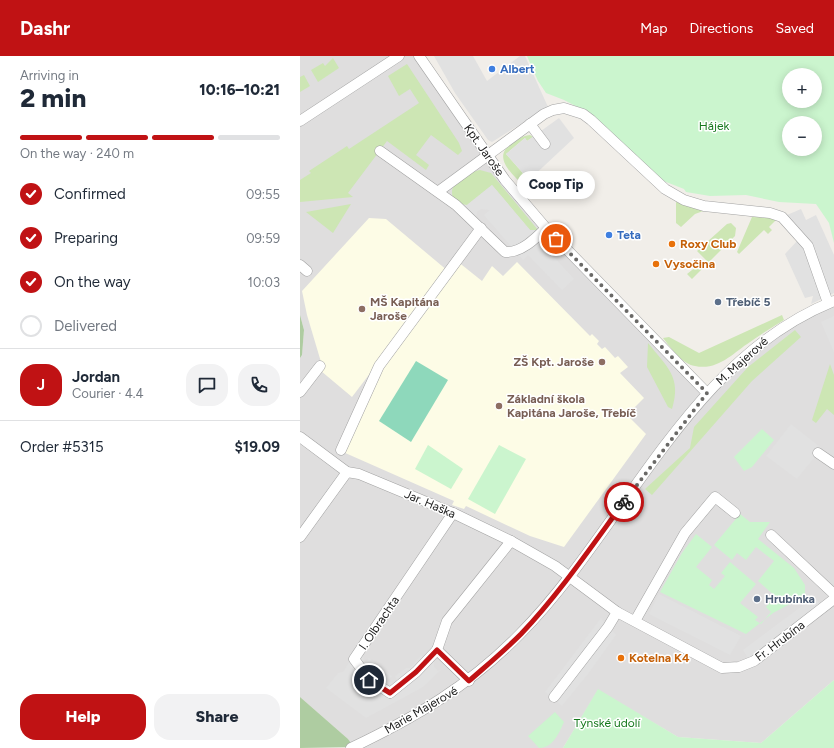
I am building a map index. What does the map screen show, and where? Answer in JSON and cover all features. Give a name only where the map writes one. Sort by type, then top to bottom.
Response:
[{"type":"street","points":[[300,121],[398,56]]},
{"type":"street","name":"Kpt. Jaroše","points":[[419,56],[505,180],[546,228],[707,393]]},
{"type":"street","points":[[439,191],[530,124],[553,110],[564,108],[572,110],[591,120],[673,195],[704,206],[770,213],[782,217],[808,246],[831,302]]},
{"type":"street","points":[[530,124],[546,144]]},
{"type":"street","points":[[380,151],[439,191],[481,228],[505,252],[512,252],[521,249],[546,228]]},
{"type":"street","points":[[341,450],[379,366],[481,228]]},
{"type":"street","name":"M. Majerové","points":[[469,681],[520,634],[569,576],[707,393],[769,336],[831,302]]},
{"type":"street","points":[[300,392],[320,366]]},
{"type":"street","name":"Jar. Haška","points":[[300,437],[347,472],[359,474],[454,513],[511,541],[555,566],[569,576]]},
{"type":"street","points":[[818,453],[834,464]]},
{"type":"street","points":[[300,537],[347,472]]},
{"type":"street","points":[[635,621],[685,533],[715,497],[734,513]]},
{"type":"street","name":"I. Olbrachta","points":[[437,650],[416,672],[390,693],[369,680],[354,659],[454,513]]},
{"type":"street","points":[[771,535],[834,594]]},
{"type":"street","points":[[469,681],[437,650],[447,621],[511,541]]},
{"type":"street","name":"Fr. Hrubína","points":[[569,576],[617,612],[722,668],[739,667],[754,661],[834,599]]},
{"type":"street","points":[[554,697],[608,627],[617,612]]},
{"type":"street","name":"Marie Majerové","points":[[351,748],[421,712],[469,681]]},
{"type":"shaded area","points":[[300,56],[419,56],[505,180],[707,392],[769,336],[834,301],[834,680],[761,743],[678,737],[598,690],[563,748],[351,748],[354,747],[348,739],[300,697],[300,358],[302,355],[304,330],[300,315]]},
{"type":"shaded area","points":[[434,56],[473,56],[487,81],[520,56],[525,56],[548,107],[492,142],[488,140],[455,93]]},
{"type":"shaded area","points":[[559,118],[574,138],[529,180],[506,154],[525,138],[527,141]]},
{"type":"shaded area","points":[[492,185],[530,230],[536,231],[542,238],[542,244],[574,279],[562,290],[528,255],[523,260],[484,215],[490,210],[481,209],[477,212],[476,217],[457,204],[467,205]]},
{"type":"shaded area","points":[[801,209],[806,220],[816,215],[834,255],[834,293],[811,304],[813,296],[805,298],[785,254],[798,240],[787,215]]},
{"type":"shaded area","name":"MŠ Kapitána Jaroše","points":[[369,218],[386,219],[448,271],[352,397],[321,371],[321,362],[307,315],[302,291]]},
{"type":"shaded area","name":"Základní škola Kapitána Jaroše, Třebíč","points":[[457,261],[482,281],[492,266],[503,276],[517,262],[590,336],[592,334],[599,341],[597,344],[602,349],[605,347],[615,358],[618,356],[628,367],[620,373],[644,398],[627,415],[646,434],[564,547],[530,536],[466,506],[464,509],[452,505],[454,501],[343,452],[384,363]]},
{"type":"shaded area","points":[[834,316],[834,352],[821,322]]},
{"type":"shaded area","points":[[791,424],[819,446],[818,453],[797,479],[766,456]]},
{"type":"shaded area","points":[[659,594],[741,636],[730,655],[649,614]]},
{"type":"shaded area","points":[[814,597],[822,606],[748,658],[743,650]]},
{"type":"shaded area","points":[[601,618],[616,635],[588,674],[562,706],[545,692]]},
{"type":"shaded area","points":[[356,651],[363,656],[364,664],[369,658],[392,676],[388,681],[392,683],[398,682],[395,676],[406,668],[410,668],[421,655],[426,660],[427,655],[434,660],[434,667],[438,671],[441,670],[423,687],[366,718],[326,688],[338,673],[343,672]]},
{"type":"green space","name":"Hájek","points":[[527,56],[834,56],[834,243],[829,223],[816,204],[779,202],[746,195],[710,196],[686,192],[684,189],[661,180],[591,114],[564,100],[546,93],[538,81]]},
{"type":"green space","points":[[333,58],[339,68],[318,82],[311,70],[323,63],[325,66]]},
{"type":"green space","points":[[407,64],[459,143],[462,151],[458,155],[431,135],[416,155],[429,165],[426,170],[387,141],[348,193],[353,197],[300,202],[300,180],[311,173],[309,171],[347,146],[349,149],[419,103],[410,89],[399,96],[388,76]]},
{"type":"green space","points":[[304,75],[310,86],[300,92],[300,77]]},
{"type":"green space","points":[[530,135],[533,137],[527,141],[525,138],[506,154],[529,180],[525,187],[515,178],[507,167],[503,156],[505,150],[510,145],[522,137]]},
{"type":"green space","points":[[480,170],[491,173],[538,230],[530,230],[492,185],[467,205],[457,204],[453,198],[453,187],[468,174]]},
{"type":"green space","points":[[676,202],[706,210],[695,214],[681,227],[676,223]]},
{"type":"green space","points":[[351,204],[333,233],[306,212]]},
{"type":"green space","points":[[752,217],[777,219],[769,227],[772,230],[768,234],[764,230],[739,254],[737,252]]},
{"type":"green space","points":[[731,223],[736,228],[735,236],[692,279],[687,274],[702,262],[704,263],[707,261],[697,251],[727,224]]},
{"type":"green space","points":[[300,315],[304,330],[302,355],[300,358]]},
{"type":"green space","points":[[782,315],[784,320],[758,336],[725,360],[711,366],[703,367],[690,365],[677,355],[663,338],[669,337],[699,353]]},
{"type":"green space","points":[[795,330],[801,337],[752,381],[652,495],[645,489],[690,448],[694,427],[748,367]]},
{"type":"green space","points":[[648,343],[667,366],[674,380],[675,398],[672,409],[668,407],[647,367]]},
{"type":"green space","points":[[416,361],[448,380],[411,442],[379,421]]},
{"type":"green space","points":[[830,364],[834,375],[834,415],[827,409],[816,423],[812,420]]},
{"type":"green space","points":[[762,429],[774,440],[752,467],[744,471],[734,457]]},
{"type":"green space","points":[[428,445],[463,469],[451,489],[415,469]]},
{"type":"green space","points":[[499,445],[526,459],[495,514],[468,499]]},
{"type":"green space","points":[[740,514],[750,522],[770,522],[758,539],[794,568],[805,585],[805,596],[773,613],[765,619],[771,612],[766,607],[775,596],[758,581],[774,561],[756,547],[746,560],[737,553],[732,560],[714,545]]},
{"type":"green space","points":[[696,534],[712,547],[696,567],[712,580],[709,585],[714,589],[725,576],[721,573],[730,562],[756,584],[740,603],[758,617],[755,620],[760,623],[746,634],[660,592],[682,553]]},
{"type":"green space","name":"Týnské údolí","points":[[834,680],[834,748],[563,748],[598,689],[678,737],[761,743]]},
{"type":"green space","points":[[300,697],[348,739],[354,747],[300,748]]},
{"type":"green space","points":[[555,712],[564,722],[558,735],[552,743],[539,748],[528,736]]},
{"type":"way so far","points":[[556,239],[707,393],[624,502]]},
{"type":"place","name":"Albert","points":[[492,69]]},
{"type":"place","name":"Teta","points":[[609,235]]},
{"type":"place","name":"Coop Tip","points":[[556,239]]},
{"type":"place","name":"Roxy Club","points":[[672,244]]},
{"type":"place","name":"Vysočina","points":[[656,264]]},
{"type":"place","name":"Třebíč 5","points":[[718,302]]},
{"type":"place","name":"MŠ Kapitána Jaroše","points":[[362,309]]},
{"type":"place","name":"ZŠ Kpt. Jaroše","points":[[602,362]]},
{"type":"place","name":"Základní škola Kapitána Jaroše, Třebíč","points":[[499,406]]},
{"type":"place","name":"Hrubínka","points":[[757,599]]},
{"type":"place","name":"Kotelna K4","points":[[621,658]]},
{"type":"route","points":[[369,680],[390,693],[416,672],[437,650],[469,681],[520,634],[536,617],[569,576],[624,502]]}]
